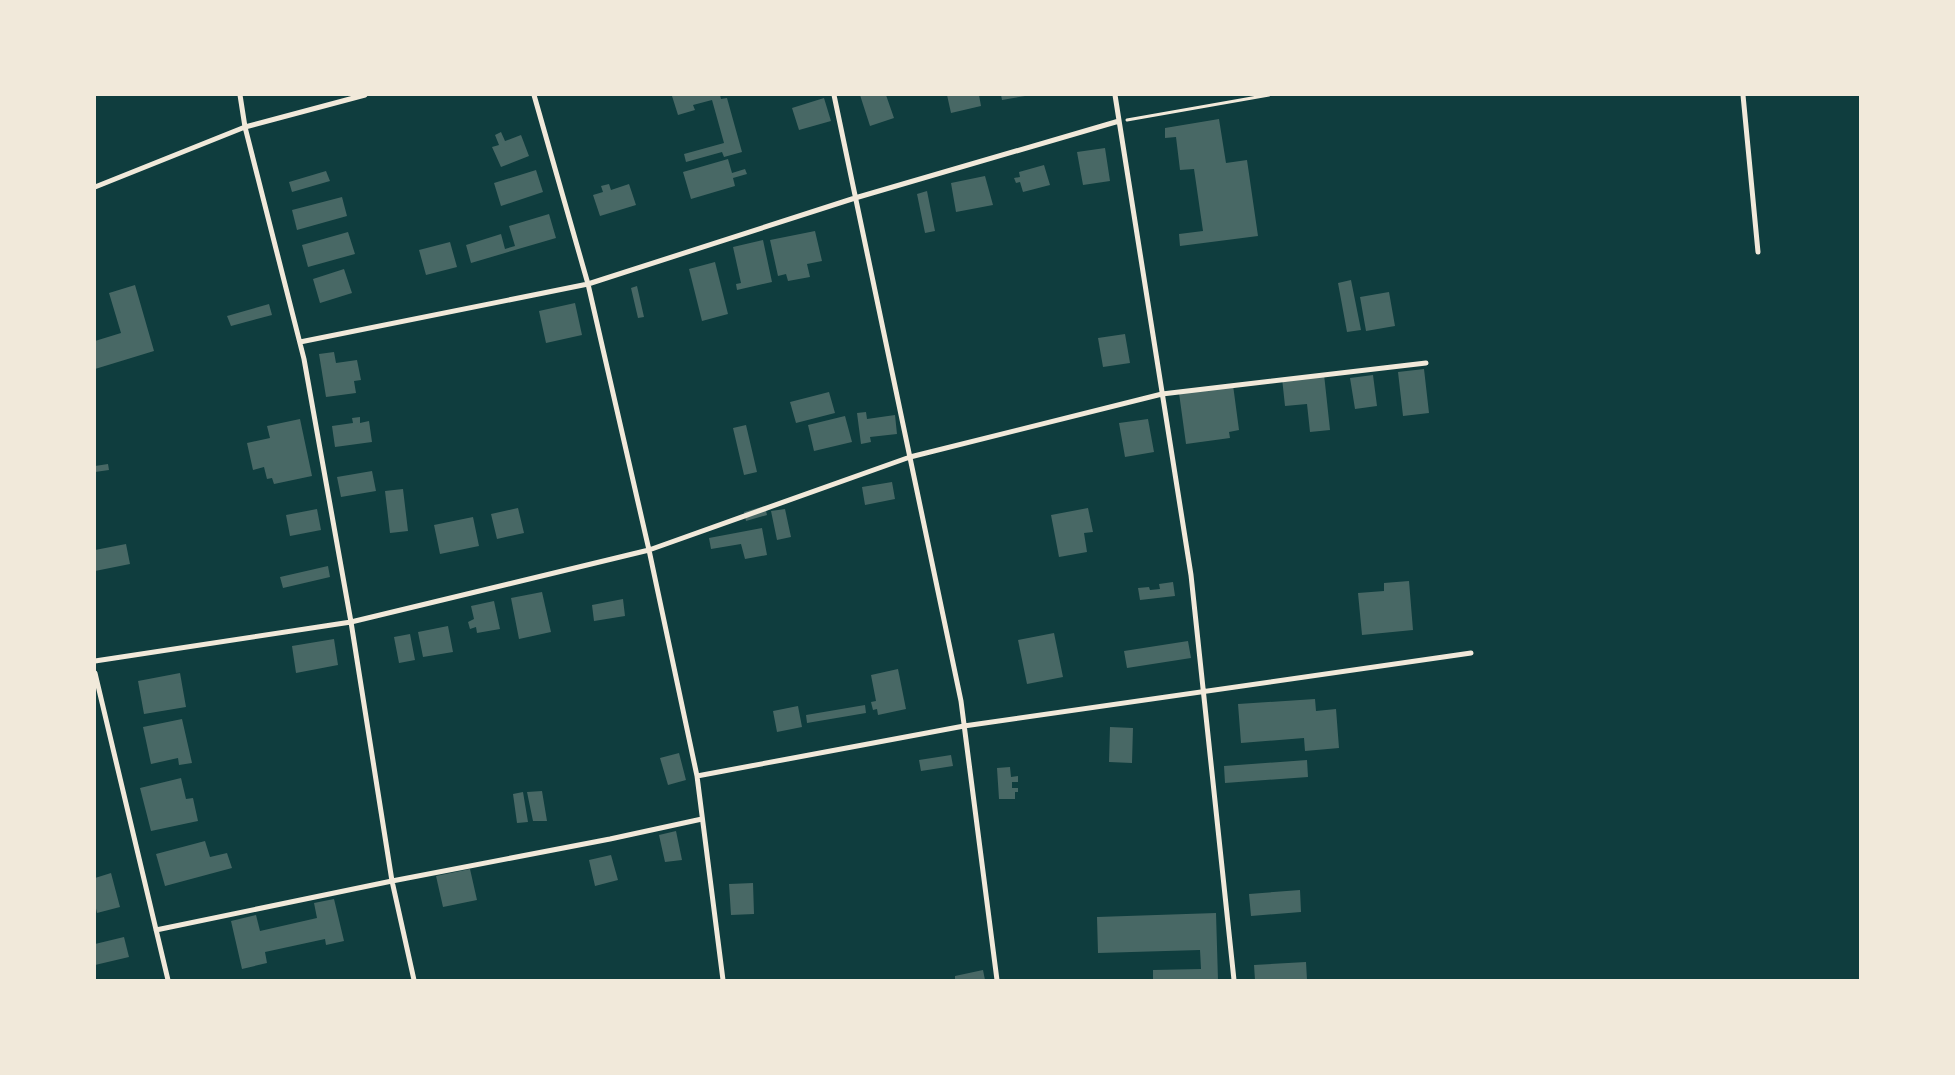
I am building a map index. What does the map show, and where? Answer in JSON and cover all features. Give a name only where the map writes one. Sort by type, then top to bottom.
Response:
[{"type":"street","points":[[240,95],[245,128],[300,342],[351,622],[392,881],[414,980]]},
{"type":"street","points":[[95,187],[245,128],[365,95]]},
{"type":"street","points":[[534,95],[588,284],[649,550],[697,776],[723,980]]},
{"type":"street","points":[[834,95],[961,701],[997,980]]},
{"type":"street","points":[[1115,95],[1191,575],[1234,980]]},
{"type":"street","points":[[1744,95],[1758,252]]},
{"type":"street","points":[[300,342],[588,284],[855,198],[1119,121]]},
{"type":"street","points":[[95,661],[351,622],[649,550],[910,458],[1162,394],[1426,363]]},
{"type":"street","points":[[697,776],[964,726],[1471,654]]},
{"type":"street","points":[[95,673],[168,980]]},
{"type":"street","points":[[156,930],[702,819]]},
{"type":"path","points":[[1119,121],[1268,95]]},
{"type":"building","points":[[720,95],[721,99],[727,98],[742,152],[724,157],[722,152],[686,162],[684,154],[724,143],[712,100],[693,105],[695,110],[678,115],[672,96]]},
{"type":"building","points":[[860,95],[886,95],[894,118],[870,126]]},
{"type":"building","points":[[947,95],[979,95],[981,106],[951,113]]},
{"type":"building","points":[[1001,95],[1025,95],[1025,96],[1002,100]]},
{"type":"building","points":[[824,98],[831,121],[799,130],[792,108]]},
{"type":"building","points":[[1219,119],[1226,163],[1247,160],[1258,236],[1180,246],[1179,234],[1203,231],[1194,169],[1180,170],[1176,137],[1165,138],[1165,128]]},
{"type":"building","points":[[501,132],[505,141],[521,135],[529,156],[501,167],[492,147],[499,145],[495,135]]},
{"type":"building","points":[[1105,148],[1110,181],[1083,185],[1077,152]]},
{"type":"building","points":[[728,159],[732,173],[745,169],[747,174],[733,178],[735,186],[691,199],[683,172]]},
{"type":"building","points":[[1044,165],[1050,185],[1023,192],[1020,182],[1016,183],[1014,178],[1020,177],[1019,172]]},
{"type":"building","points":[[536,170],[543,192],[501,206],[494,183]]},
{"type":"building","points":[[326,171],[330,181],[292,192],[289,182]]},
{"type":"building","points":[[985,176],[993,205],[956,212],[951,183]]},
{"type":"building","points":[[609,184],[611,190],[629,184],[636,205],[600,216],[593,195],[603,192],[601,186]]},
{"type":"building","points":[[927,191],[935,231],[925,233],[917,194]]},
{"type":"building","points":[[342,197],[347,216],[297,230],[292,210]]},
{"type":"building","points":[[549,214],[556,238],[471,263],[466,245],[501,234],[505,249],[515,246],[509,226]]},
{"type":"building","points":[[815,231],[822,261],[807,264],[810,277],[788,281],[786,274],[778,276],[770,240]]},
{"type":"building","points":[[348,232],[355,254],[308,267],[302,245]]},
{"type":"building","points":[[763,240],[772,282],[737,290],[736,284],[741,283],[733,247]]},
{"type":"building","points":[[450,242],[457,267],[426,275],[419,250]]},
{"type":"building","points":[[715,262],[728,314],[702,321],[689,269]]},
{"type":"building","points":[[344,269],[352,293],[320,303],[313,279]]},
{"type":"building","points":[[1351,280],[1361,330],[1347,332],[1338,283]]},
{"type":"building","points":[[135,285],[154,351],[95,369],[95,341],[121,333],[109,293]]},
{"type":"building","points":[[637,286],[644,317],[638,318],[631,288]]},
{"type":"building","points":[[1389,292],[1395,326],[1366,331],[1360,297]]},
{"type":"building","points":[[575,303],[582,335],[546,343],[539,311]]},
{"type":"building","points":[[269,304],[272,315],[231,326],[227,316]]},
{"type":"building","points":[[1125,334],[1130,363],[1103,367],[1098,338]]},
{"type":"building","points":[[334,352],[336,363],[357,360],[361,380],[354,381],[356,393],[326,397],[319,354]]},
{"type":"building","points":[[1424,369],[1429,413],[1403,416],[1398,372]]},
{"type":"building","points":[[1324,374],[1330,430],[1310,432],[1307,404],[1285,406],[1282,378]]},
{"type":"building","points":[[1373,375],[1377,406],[1355,409],[1350,378]]},
{"type":"building","points":[[1233,385],[1239,430],[1229,432],[1230,438],[1186,444],[1179,393]]},
{"type":"building","points":[[829,392],[835,413],[796,423],[790,402]]},
{"type":"building","points":[[866,412],[867,419],[895,415],[897,434],[870,437],[871,442],[861,444],[857,413]]},
{"type":"building","points":[[845,416],[852,442],[814,451],[808,425]]},
{"type":"building","points":[[360,417],[360,423],[369,421],[372,442],[335,447],[332,426],[353,423],[352,418]]},
{"type":"building","points":[[300,419],[312,476],[274,484],[272,478],[267,479],[264,467],[253,470],[247,443],[270,438],[267,426]]},
{"type":"building","points":[[1148,419],[1154,452],[1125,457],[1119,423]]},
{"type":"building","points":[[746,425],[757,472],[744,475],[733,428]]},
{"type":"building","points":[[108,464],[109,470],[95,472],[95,466]]},
{"type":"building","points":[[372,471],[376,491],[341,497],[337,477]]},
{"type":"building","points":[[892,482],[895,499],[865,505],[862,487]]},
{"type":"building","points":[[403,489],[408,531],[390,533],[385,491]]},
{"type":"building","points":[[765,506],[767,515],[746,521],[744,512]]},
{"type":"building","points":[[518,508],[524,533],[497,539],[491,514]]},
{"type":"building","points":[[1088,508],[1093,532],[1084,533],[1087,552],[1059,557],[1051,515]]},
{"type":"building","points":[[317,509],[321,530],[290,536],[286,515]]},
{"type":"building","points":[[785,509],[791,537],[777,540],[771,511]]},
{"type":"building","points":[[473,517],[479,546],[440,554],[434,525]]},
{"type":"building","points":[[762,528],[767,555],[745,559],[741,544],[711,549],[709,538]]},
{"type":"building","points":[[126,544],[130,564],[95,571],[95,550]]},
{"type":"building","points":[[328,566],[330,577],[283,588],[280,577]]},
{"type":"building","points":[[1409,581],[1413,630],[1362,635],[1358,593],[1384,591],[1384,583]]},
{"type":"building","points":[[1173,582],[1175,596],[1140,600],[1138,588],[1160,589],[1159,584]]},
{"type":"building","points":[[542,592],[551,632],[519,639],[511,598]]},
{"type":"building","points":[[623,599],[625,616],[594,621],[592,605]]},
{"type":"building","points":[[494,601],[500,629],[477,633],[476,627],[470,629],[468,622],[474,619],[471,606]]},
{"type":"building","points":[[448,626],[453,652],[423,657],[418,632]]},
{"type":"building","points":[[1054,633],[1063,677],[1027,684],[1018,640]]},
{"type":"building","points":[[410,634],[415,660],[399,663],[394,637]]},
{"type":"building","points":[[334,639],[338,665],[296,673],[292,646]]},
{"type":"building","points":[[1188,641],[1191,658],[1127,668],[1124,651]]},
{"type":"building","points":[[898,669],[906,709],[878,715],[877,709],[873,710],[871,702],[876,701],[871,675]]},
{"type":"building","points":[[180,673],[186,707],[144,714],[138,681]]},
{"type":"building","points":[[1315,699],[1316,711],[1336,709],[1339,748],[1305,751],[1304,738],[1241,743],[1238,704]]},
{"type":"building","points":[[865,705],[866,713],[807,723],[806,715]]},
{"type":"building","points":[[798,706],[802,727],[777,732],[773,711]]},
{"type":"building","points":[[182,719],[192,763],[179,765],[178,758],[151,764],[143,727]]},
{"type":"building","points":[[1110,727],[1133,728],[1132,763],[1109,762]]},
{"type":"building","points":[[679,753],[686,780],[668,785],[660,758]]},
{"type":"building","points":[[951,755],[953,766],[921,771],[919,760]]},
{"type":"building","points":[[1307,760],[1308,777],[1225,783],[1224,766]]},
{"type":"building","points":[[1010,767],[1011,777],[1018,776],[1018,782],[1012,782],[1012,788],[1018,788],[1018,792],[1015,792],[1015,799],[999,799],[997,768]]},
{"type":"building","points":[[181,778],[186,799],[193,798],[198,821],[151,831],[140,788]]},
{"type":"building","points":[[542,791],[547,821],[533,821],[527,792]]},
{"type":"building","points":[[523,792],[528,822],[517,823],[513,794]]},
{"type":"building","points":[[676,831],[682,860],[665,862],[659,835]]},
{"type":"building","points":[[205,841],[210,857],[227,853],[232,868],[165,886],[156,854]]},
{"type":"building","points":[[611,855],[618,880],[595,886],[589,860]]},
{"type":"building","points":[[470,869],[477,900],[443,907],[436,876]]},
{"type":"building","points":[[111,873],[120,907],[97,913],[95,878]]},
{"type":"building","points":[[753,883],[754,914],[731,915],[729,884]]},
{"type":"building","points":[[1300,890],[1301,912],[1251,916],[1249,894]]},
{"type":"building","points":[[334,899],[344,941],[326,945],[325,939],[265,952],[267,963],[242,969],[231,921],[256,915],[260,931],[317,918],[314,903]]},
{"type":"building","points":[[1216,913],[1218,980],[1153,980],[1153,970],[1201,969],[1200,950],[1098,953],[1097,917]]},
{"type":"building","points":[[124,937],[129,957],[95,965],[95,944]]},
{"type":"building","points":[[1306,962],[1307,980],[1255,980],[1254,965]]},
{"type":"building","points":[[983,970],[985,980],[955,980],[955,976]]}]
